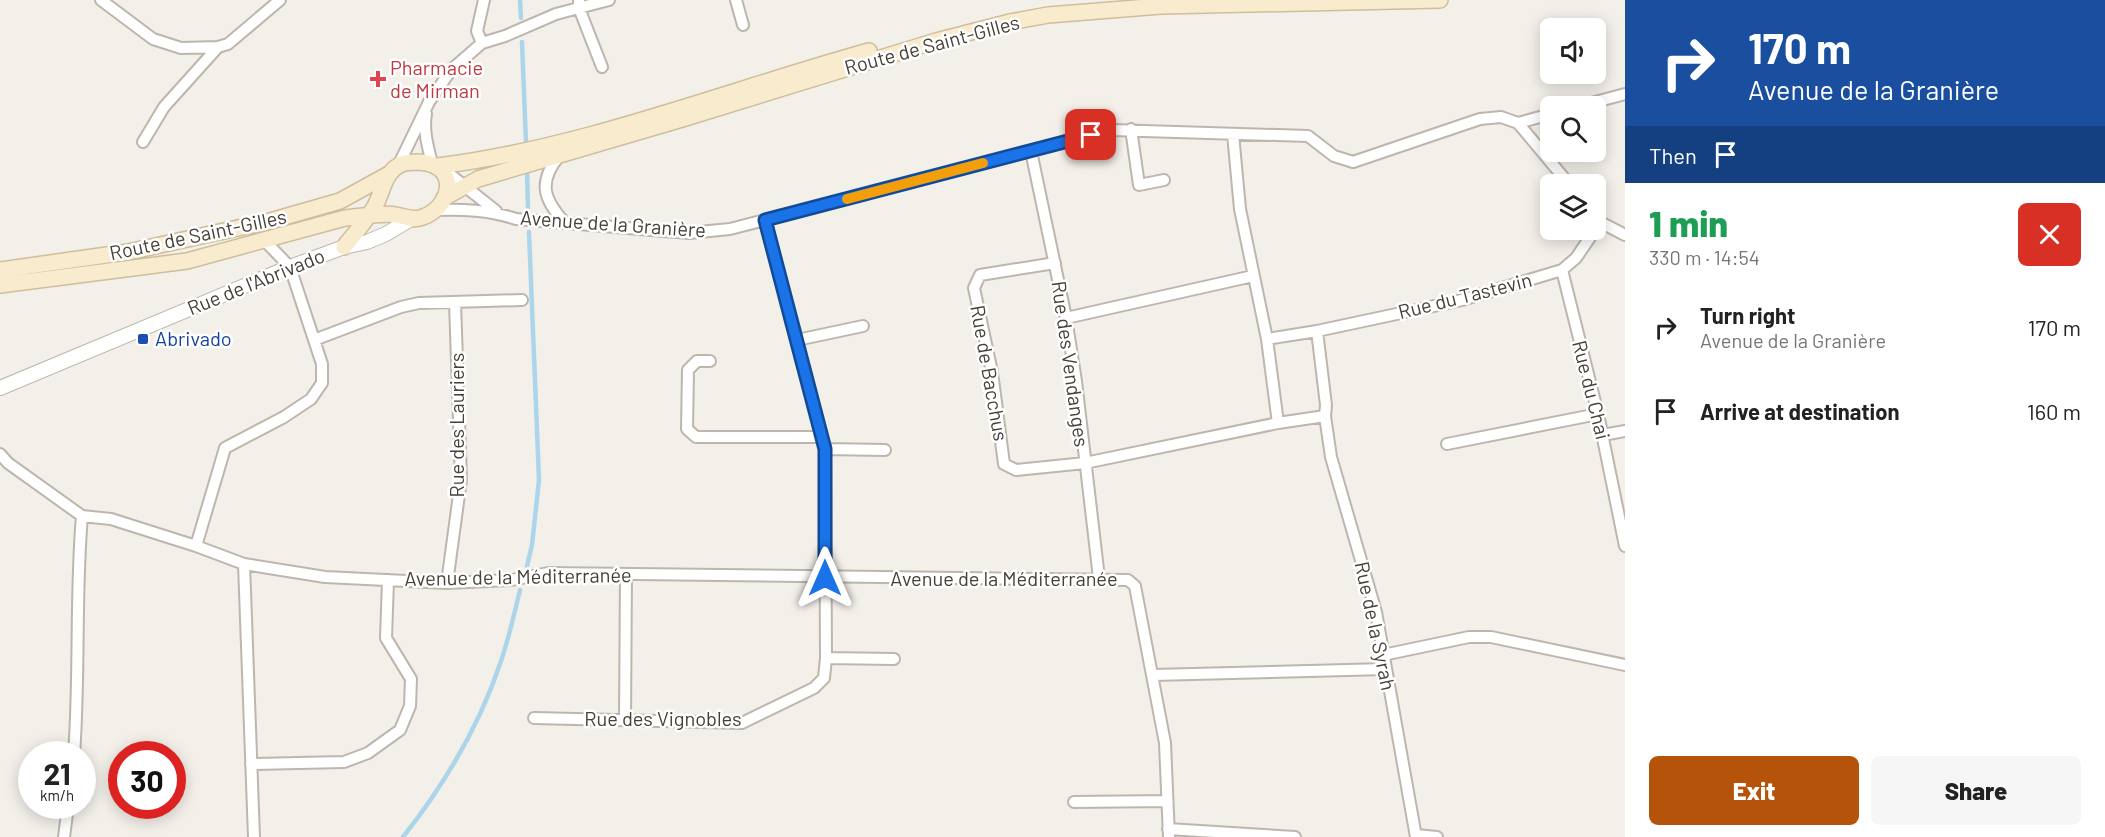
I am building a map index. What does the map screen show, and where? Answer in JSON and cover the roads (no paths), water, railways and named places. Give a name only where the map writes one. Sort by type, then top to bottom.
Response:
[{"type":"main road","name":"Route de Saint-Gilles","points":[[437,166],[469,162],[588,135],[848,57],[961,26],[1045,8],[1133,0]]},
{"type":"main road","name":"Route de Saint-Gilles","points":[[439,204],[478,179],[936,41],[1048,15],[1161,6],[1440,0]]},
{"type":"main road","points":[[344,247],[368,217],[391,174],[414,162],[437,166],[447,177],[448,186],[439,204],[423,218],[411,219],[394,214],[386,194],[391,174]]},
{"type":"main road","name":"Route de Saint-Gilles","points":[[0,270],[128,252],[270,221],[340,201],[391,174]]},
{"type":"main road","name":"Route de Saint-Gilles","points":[[0,285],[186,261],[345,218],[394,214]]},
{"type":"street","points":[[100,0],[153,39],[181,48],[218,47],[228,44],[280,0]]},
{"type":"street","points":[[482,43],[477,31],[484,0]]},
{"type":"street","points":[[391,174],[429,102],[451,70],[482,43],[505,36],[579,4],[609,0]]},
{"type":"street","points":[[736,0],[743,25]]},
{"type":"street","points":[[579,4],[602,67]]},
{"type":"street","points":[[143,142],[164,107],[218,47]]},
{"type":"street","points":[[1606,99],[1625,94]]},
{"type":"street","points":[[429,102],[425,121],[437,166]]},
{"type":"street","name":"Avenue de la Granière","points":[[439,204],[499,213],[516,219],[689,233],[730,229],[1112,130],[1308,136],[1334,156],[1353,162],[1480,119],[1502,117],[1518,123]]},
{"type":"street","points":[[1540,117],[1518,123],[1561,174]]},
{"type":"street","points":[[1131,129],[1139,185],[1164,180]]},
{"type":"street","points":[[1233,134],[1240,209],[1267,339],[1278,423]]},
{"type":"street","name":"Rue des Vendanges","points":[[1031,151],[1066,318],[1100,578]]},
{"type":"street","points":[[560,154],[552,165],[544,186],[547,198],[565,223]]},
{"type":"street","name":"Avenue de la Granière","points":[[437,166],[499,213]]},
{"type":"street","name":"Rue de l'Abrivado","points":[[0,388],[290,267],[344,247],[374,240],[411,219]]},
{"type":"street","name":"Rue des Vignobles","points":[[534,718],[742,723],[814,688],[824,678],[826,658],[825,449],[765,220]]},
{"type":"street","points":[[1606,228],[1625,235]]},
{"type":"street","points":[[196,546],[225,448],[284,417],[311,399],[322,384],[322,364],[290,267],[262,239]]},
{"type":"street","name":"Rue du Tastevin","points":[[1267,339],[1317,331],[1462,300],[1562,270],[1576,258],[1587,240]]},
{"type":"street","name":"Rue de Bacchus","points":[[1055,263],[980,275],[974,288],[992,372],[1004,464],[1016,470],[1085,463]]},
{"type":"street","name":"Rue du Chai","points":[[1562,270],[1603,435],[1625,546]]},
{"type":"street","points":[[1066,318],[1253,276]]},
{"type":"street","points":[[314,340],[401,307],[419,303],[522,300]]},
{"type":"street","name":"Rue des Lauriers","points":[[447,583],[462,480],[455,302]]},
{"type":"street","points":[[797,340],[863,326]]},
{"type":"street","name":"Rue de la Syrah","points":[[1317,331],[1331,457],[1376,612],[1416,836]]},
{"type":"street","points":[[710,361],[697,361],[688,370],[687,429],[696,437],[822,437]]},
{"type":"street","points":[[1447,444],[1598,414]]},
{"type":"street","points":[[1085,463],[1278,423],[1325,416]]},
{"type":"street","points":[[1603,435],[1625,431]]},
{"type":"street","points":[[825,449],[885,450]]},
{"type":"street","name":"Avenue de la Méditerranée","points":[[0,454],[8,463],[82,516],[111,519],[244,564],[325,577],[447,583],[512,580],[548,573],[825,578],[1128,579],[1136,586],[1153,675]]},
{"type":"street","points":[[75,741],[78,699],[79,554],[82,516]]},
{"type":"street","points":[[244,564],[254,837]]},
{"type":"street","points":[[625,720],[626,574]]},
{"type":"street","points":[[251,764],[344,762],[368,753],[400,730],[410,706],[411,680],[386,638],[388,580]]},
{"type":"street","points":[[1383,655],[1469,637],[1491,637],[1625,665]]},
{"type":"street","points":[[826,658],[894,659]]},
{"type":"street","points":[[1295,837],[1168,833],[1165,744],[1153,675],[1386,669]]},
{"type":"street","points":[[1074,802],[1167,801]]},
{"type":"street","points":[[64,837],[66,819]]},
{"type":"street","points":[[1416,836],[1437,837]]},
{"type":"waterway","points":[[520,0],[521,18]]},
{"type":"waterway","points":[[522,42],[526,143]]},
{"type":"waterway","points":[[527,170],[528,208]]},
{"type":"waterway","points":[[527,566],[532,545],[539,480],[529,232]]},
{"type":"waterway","points":[[403,837],[433,797],[460,754],[483,708],[504,652],[520,590]]},
{"type":"place","name":"Pharmacie de Mirman","points":[[378,79]]},
{"type":"place","name":"Abrivado","points":[[143,339]]}]
